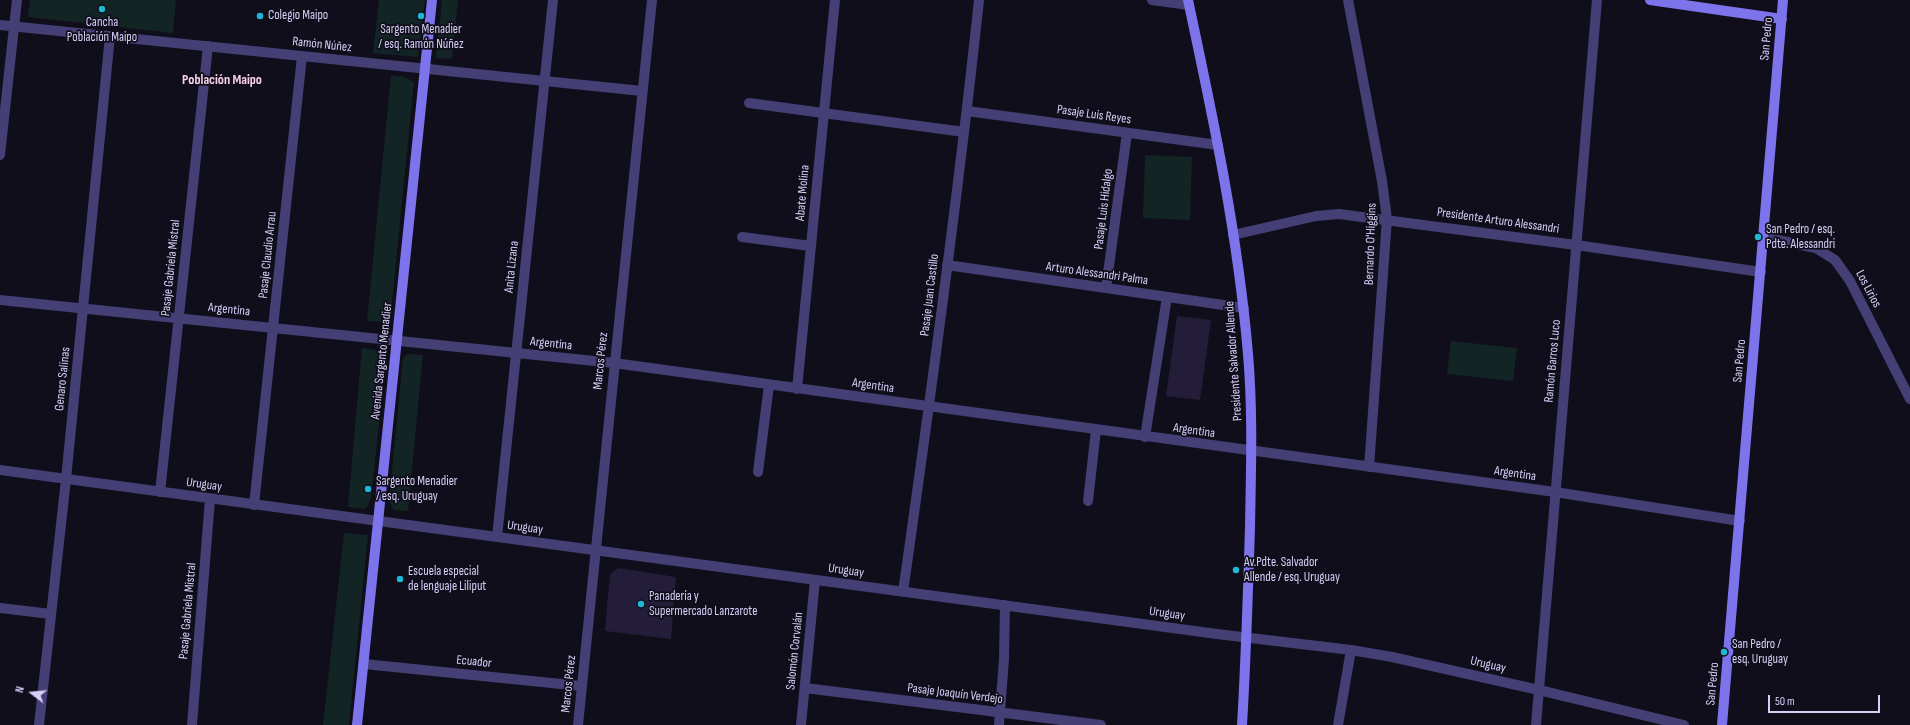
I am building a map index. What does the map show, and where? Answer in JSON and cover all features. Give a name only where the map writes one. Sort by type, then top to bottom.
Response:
[{"type":"main road","name":"Avenida Sargento Menadier","points":[[357,725],[432,0]]},
{"type":"main road","points":[[1650,0],[1782,19]]},
{"type":"main road","name":"San Pedro","points":[[1722,725],[1784,0]]},
{"type":"main road","name":"Presidente Salvador Allende","points":[[1188,2],[1218,145],[1244,308],[1251,403],[1252,452],[1247,638],[1242,725]]},
{"type":"street","points":[[0,155],[17,0]]},
{"type":"street","name":"Anita Lizana","points":[[497,537],[553,0]]},
{"type":"street","name":"Marcos Pérez","points":[[578,725],[652,0]]},
{"type":"street","name":"Abate Molina","points":[[797,389],[835,0]]},
{"type":"street","name":"Pasaje Juan Castillo","points":[[903,592],[929,407],[967,111],[979,0]]},
{"type":"street","points":[[1152,0],[1188,2]]},
{"type":"street","name":"Bernardo O'Higgins","points":[[1348,0],[1382,181],[1387,219],[1369,467]]},
{"type":"street","name":"Ramón Barros Luco","points":[[1536,725],[1597,0]]},
{"type":"street","name":"Ramón Núñez","points":[[0,25],[642,91]]},
{"type":"street","name":"Genaro Salinas","points":[[39,725],[66,479],[110,36]]},
{"type":"street","name":"Pasaje Gabriela Mistral","points":[[160,492],[208,46]]},
{"type":"street","name":"Pasaje Claudio Arrau","points":[[254,504],[302,56]]},
{"type":"street","points":[[749,103],[964,132]]},
{"type":"street","name":"Pasaje Luis Reyes","points":[[967,111],[1218,145]]},
{"type":"street","name":"Pasaje Luis Hidalgo","points":[[1106,288],[1127,133]]},
{"type":"street","name":"Presidente Arturo Alessandri","points":[[1233,235],[1324,214],[1339,214],[1387,219],[1576,245],[1760,272]]},
{"type":"street","points":[[742,237],[811,246]]},
{"type":"street","name":"Los Lirios","points":[[1764,237],[1816,248],[1835,260],[1850,281],[1910,399]]},
{"type":"street","name":"Arturo Alessandri Palma","points":[[947,266],[1244,308]]},
{"type":"street","points":[[1145,437],[1167,297]]},
{"type":"street","name":"Argentina","points":[[0,300],[614,363],[1252,452],[1555,492],[1740,521]]},
{"type":"street","points":[[758,472],[769,385]]},
{"type":"street","points":[[1088,501],[1096,430]]},
{"type":"street","name":"Uruguay","points":[[0,470],[1005,606],[1247,638],[1351,650],[1432,666],[1539,690],[1684,725]]},
{"type":"street","name":"Pasaje Gabriela Mistral","points":[[192,725],[210,499]]},
{"type":"street","name":"Salomón Corvalán","points":[[801,725],[815,580]]},
{"type":"street","points":[[999,725],[1005,606]]},
{"type":"street","points":[[0,608],[51,614]]},
{"type":"street","points":[[1338,725],[1351,650]]},
{"type":"street","name":"Ecuador","points":[[364,664],[582,686]]},
{"type":"street","name":"Pasaje Joaquín Verdejo","points":[[805,688],[1101,725]]},
{"type":"shaded area","name":"Cancha Población Maipo","points":[[30,0],[176,0],[173,33],[28,17]]},
{"type":"shaded area","points":[[379,0],[425,0],[418,57],[373,53]]},
{"type":"shaded area","points":[[442,0],[458,0],[452,59],[436,58]]},
{"type":"shaded area","points":[[391,75],[405,77],[414,82],[390,322],[367,321]]},
{"type":"shaded area","points":[[1145,155],[1192,157],[1190,220],[1143,218]]},
{"type":"shaded area","points":[[1451,341],[1517,348],[1513,381],[1447,374]]},
{"type":"shaded area","points":[[362,348],[381,351],[386,359],[371,498],[366,509],[348,507]]},
{"type":"shaded area","points":[[408,354],[423,355],[408,511],[393,510],[389,500],[403,358]]},
{"type":"shaded area","points":[[344,533],[368,535],[349,725],[323,725]]},
{"type":"building","points":[[1177,316],[1211,320],[1200,400],[1166,396]]},
{"type":"building","name":"Panadería y Supermercado Lanzarote","points":[[618,568],[676,577],[671,639],[605,631],[610,574]]},
{"type":"place","name":"Cancha Población Maipo","points":[[102,9]]},
{"type":"place","name":"Colegio Maipo","points":[[260,16]]},
{"type":"place","name":"Sargento Menadier / esq. Ramón Núñez","points":[[421,16]]},
{"type":"place","name":"San Pedro / esq. Pdte. Alessandri","points":[[1758,237]]},
{"type":"place","name":"Sargento Menadier / esq. Uruguay","points":[[368,489]]},
{"type":"place","name":"Av.Pdte. Salvador Allende / esq. Uruguay","points":[[1236,570]]},
{"type":"place","name":"Escuela especial de lenguaje Liliput","points":[[400,579]]},
{"type":"place","name":"Panadería y Supermercado Lanzarote","points":[[641,604]]},
{"type":"place","name":"San Pedro / esq. Uruguay","points":[[1724,652]]},
{"type":"district","name":"Población Maipo","points":[[222,80]]}]
